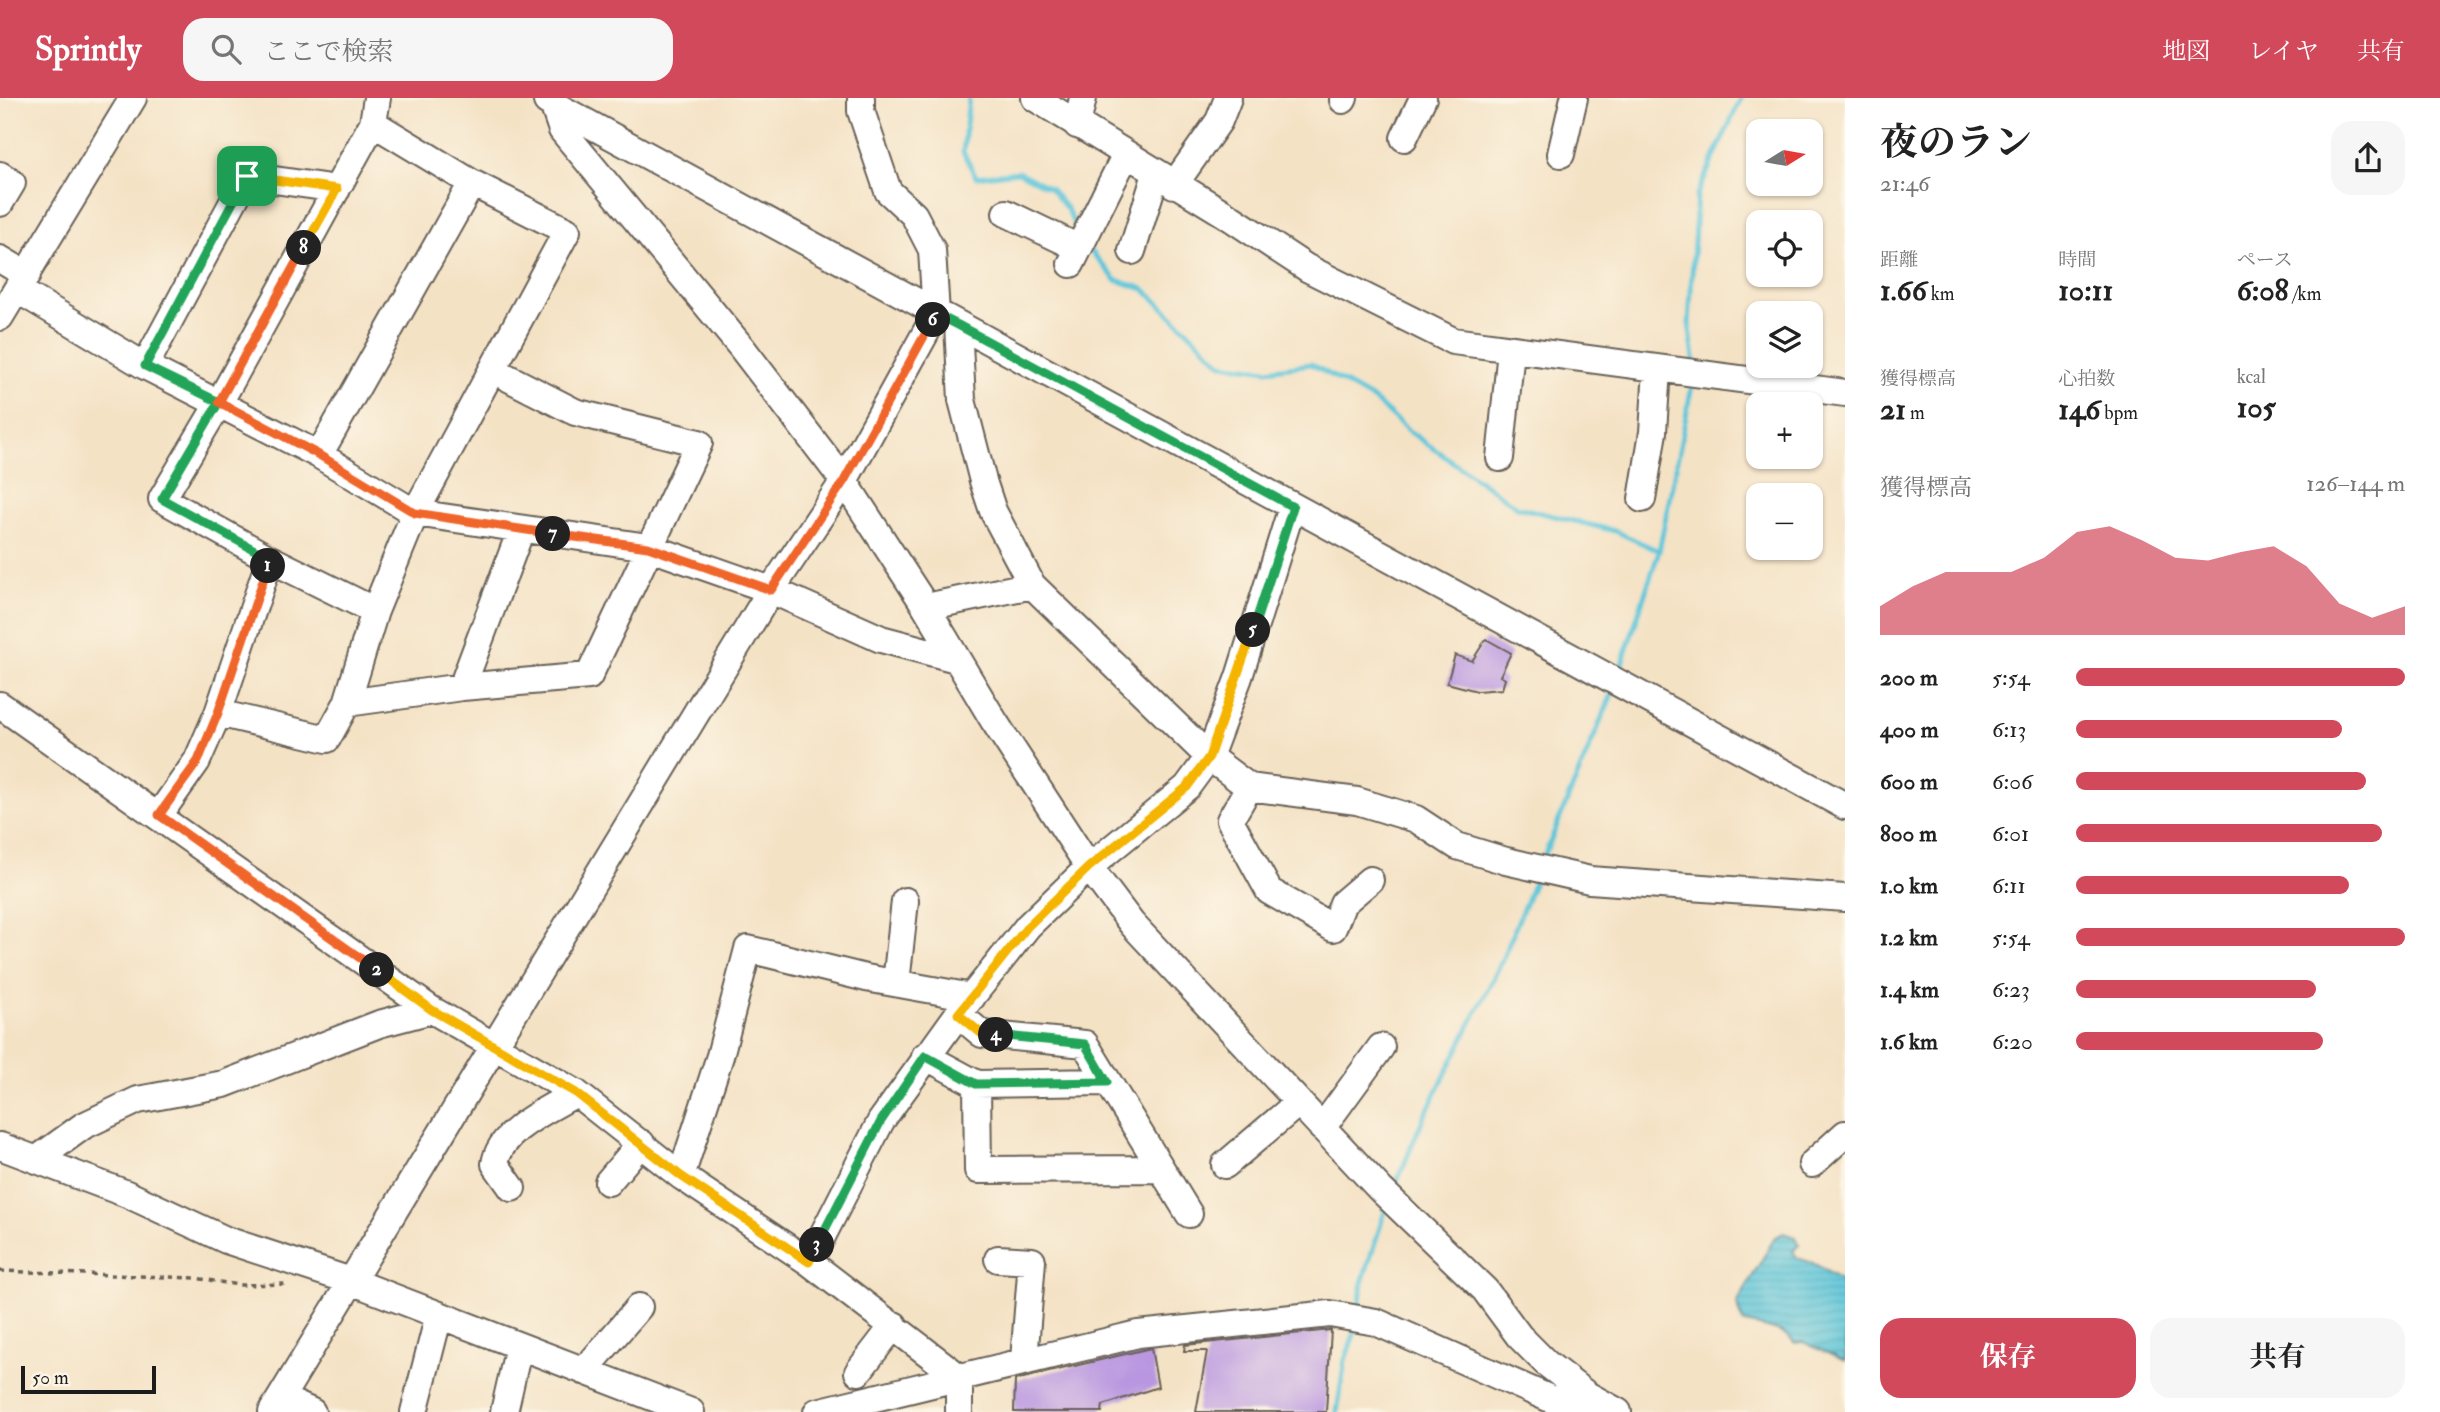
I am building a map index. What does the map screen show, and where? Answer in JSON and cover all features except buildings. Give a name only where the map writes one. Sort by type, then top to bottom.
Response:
[{"type":"street","points":[[0,317],[133,98]]},
{"type":"street","points":[[861,98],[861,111],[888,191],[914,215],[932,250],[962,400],[983,481],[993,511],[1032,585],[1209,757],[1249,787],[1357,801],[1416,819],[1457,846],[1506,861],[1590,880],[1845,898]]},
{"type":"street","points":[[1077,125],[1083,98]]},
{"type":"street","points":[[1132,251],[1166,179],[1219,121],[1228,98]]},
{"type":"street","points":[[1404,138],[1423,98]]},
{"type":"street","points":[[1561,154],[1574,98]]},
{"type":"street","points":[[1042,100],[1125,156],[1225,214],[1307,268],[1453,341],[1845,393]]},
{"type":"street","points":[[548,101],[1845,806]]},
{"type":"street","points":[[548,101],[562,130],[742,348],[844,481],[1089,867],[1132,924],[1322,1128],[1485,1290],[1519,1335],[1546,1363],[1587,1395],[1618,1412]]},
{"type":"street","points":[[218,713],[327,739],[347,703],[375,611],[415,513],[567,231],[472,183],[375,111],[337,189],[162,499],[271,559],[375,611]]},
{"type":"street","points":[[1006,213],[1075,256],[1125,156]]},
{"type":"street","points":[[0,175],[12,183],[0,203]]},
{"type":"street","points":[[145,366],[247,176],[337,189]]},
{"type":"street","points":[[319,455],[472,183]]},
{"type":"street","points":[[0,259],[23,282],[145,366],[319,455],[415,513],[648,547],[771,590],[881,639],[956,659]]},
{"type":"street","points":[[312,1412],[277,1405],[771,590],[947,320]]},
{"type":"street","points":[[1500,458],[1511,350]]},
{"type":"street","points":[[1642,499],[1653,432],[1657,369]]},
{"type":"street","points":[[347,703],[462,687],[589,676],[699,443],[575,412],[493,370]]},
{"type":"street","points":[[809,1262],[881,1121],[925,1056],[1028,926],[1089,867],[1187,787],[1209,757],[1239,677],[1293,507]]},
{"type":"street","points":[[462,687],[521,530]]},
{"type":"street","points":[[159,815],[198,761],[218,713],[271,559]]},
{"type":"street","points":[[926,607],[1032,585]]},
{"type":"street","points":[[0,705],[432,1010],[497,1045],[576,1093],[681,1176],[809,1262],[959,1377]]},
{"type":"street","points":[[1249,787],[1230,820],[1269,891],[1333,928],[1343,903],[1370,880]]},
{"type":"street","points":[[896,984],[905,901]]},
{"type":"street","points":[[681,1176],[720,1056],[748,950],[896,984],[965,1006],[982,1034],[1085,1044],[1189,1214]]},
{"type":"street","points":[[36,1160],[83,1126],[138,1100],[224,1084],[379,1024],[432,1010]]},
{"type":"street","points":[[1322,1128],[1381,1047]]},
{"type":"street","points":[[925,1056],[976,1084],[1107,1082]]},
{"type":"street","points":[[976,1084],[978,1170],[1161,1169]]},
{"type":"street","points":[[512,1188],[495,1164],[496,1156],[514,1132],[576,1093]]},
{"type":"street","points":[[1225,1165],[1298,1103]]},
{"type":"street","points":[[1812,1164],[1845,1134]]},
{"type":"street","points":[[608,1182],[641,1143]]},
{"type":"street","points":[[0,1146],[127,1194],[226,1240],[351,1282],[691,1412]]},
{"type":"street","points":[[998,1259],[1032,1261],[1024,1360]]},
{"type":"street","points":[[584,1371],[639,1307]]},
{"type":"street","points":[[817,1412],[1024,1360],[1138,1335],[1330,1314],[1376,1322],[1580,1412]]},
{"type":"street","points":[[414,1412],[439,1315]]},
{"type":"street","points":[[858,1372],[894,1325]]},
{"type":"street","points":[[504,1412],[519,1346]]},
{"type":"street","points":[[959,1377],[959,1412]]},
{"type":"path","points":[[0,1271],[195,1278],[239,1285],[303,1284],[314,1269]]},
{"type":"water","points":[[1784,1233],[1796,1237],[1799,1245],[1793,1251],[1797,1258],[1813,1263],[1845,1283],[1845,1361],[1803,1342],[1795,1343],[1777,1331],[1743,1322],[1737,1303],[1775,1237]]},
{"type":"waterway","points":[[969,98],[963,152],[976,177],[1018,172],[1050,188],[1067,209],[1078,232]]},
{"type":"waterway","points":[[1695,365],[1689,323],[1697,195],[1741,98]]},
{"type":"waterway","points":[[1089,249],[1116,280],[1144,289],[1222,364],[1267,370],[1311,364],[1374,400],[1410,432],[1517,507],[1615,531],[1659,551]]},
{"type":"waterway","points":[[1619,673],[1659,551],[1693,381]]},
{"type":"waterway","points":[[1542,861],[1614,689]]},
{"type":"waterway","points":[[1394,1189],[1422,1121],[1500,965],[1536,877]]},
{"type":"waterway","points":[[1359,1310],[1362,1283],[1387,1205]]},
{"type":"waterway","points":[[1337,1412],[1345,1360],[1357,1326]]},
{"type":"route","points":[[247,176],[145,366],[219,402],[162,499],[271,559],[218,713],[198,761],[159,815],[432,1010],[576,1093],[681,1176],[809,1262],[881,1121],[925,1056],[976,1084],[1107,1082],[1085,1044],[982,1034],[958,1014],[1028,926],[1089,867],[1187,787],[1209,757],[1239,677],[1293,507],[936,314],[844,481],[771,590],[648,547],[415,513],[319,455],[219,402],[337,189],[247,176]]}]
